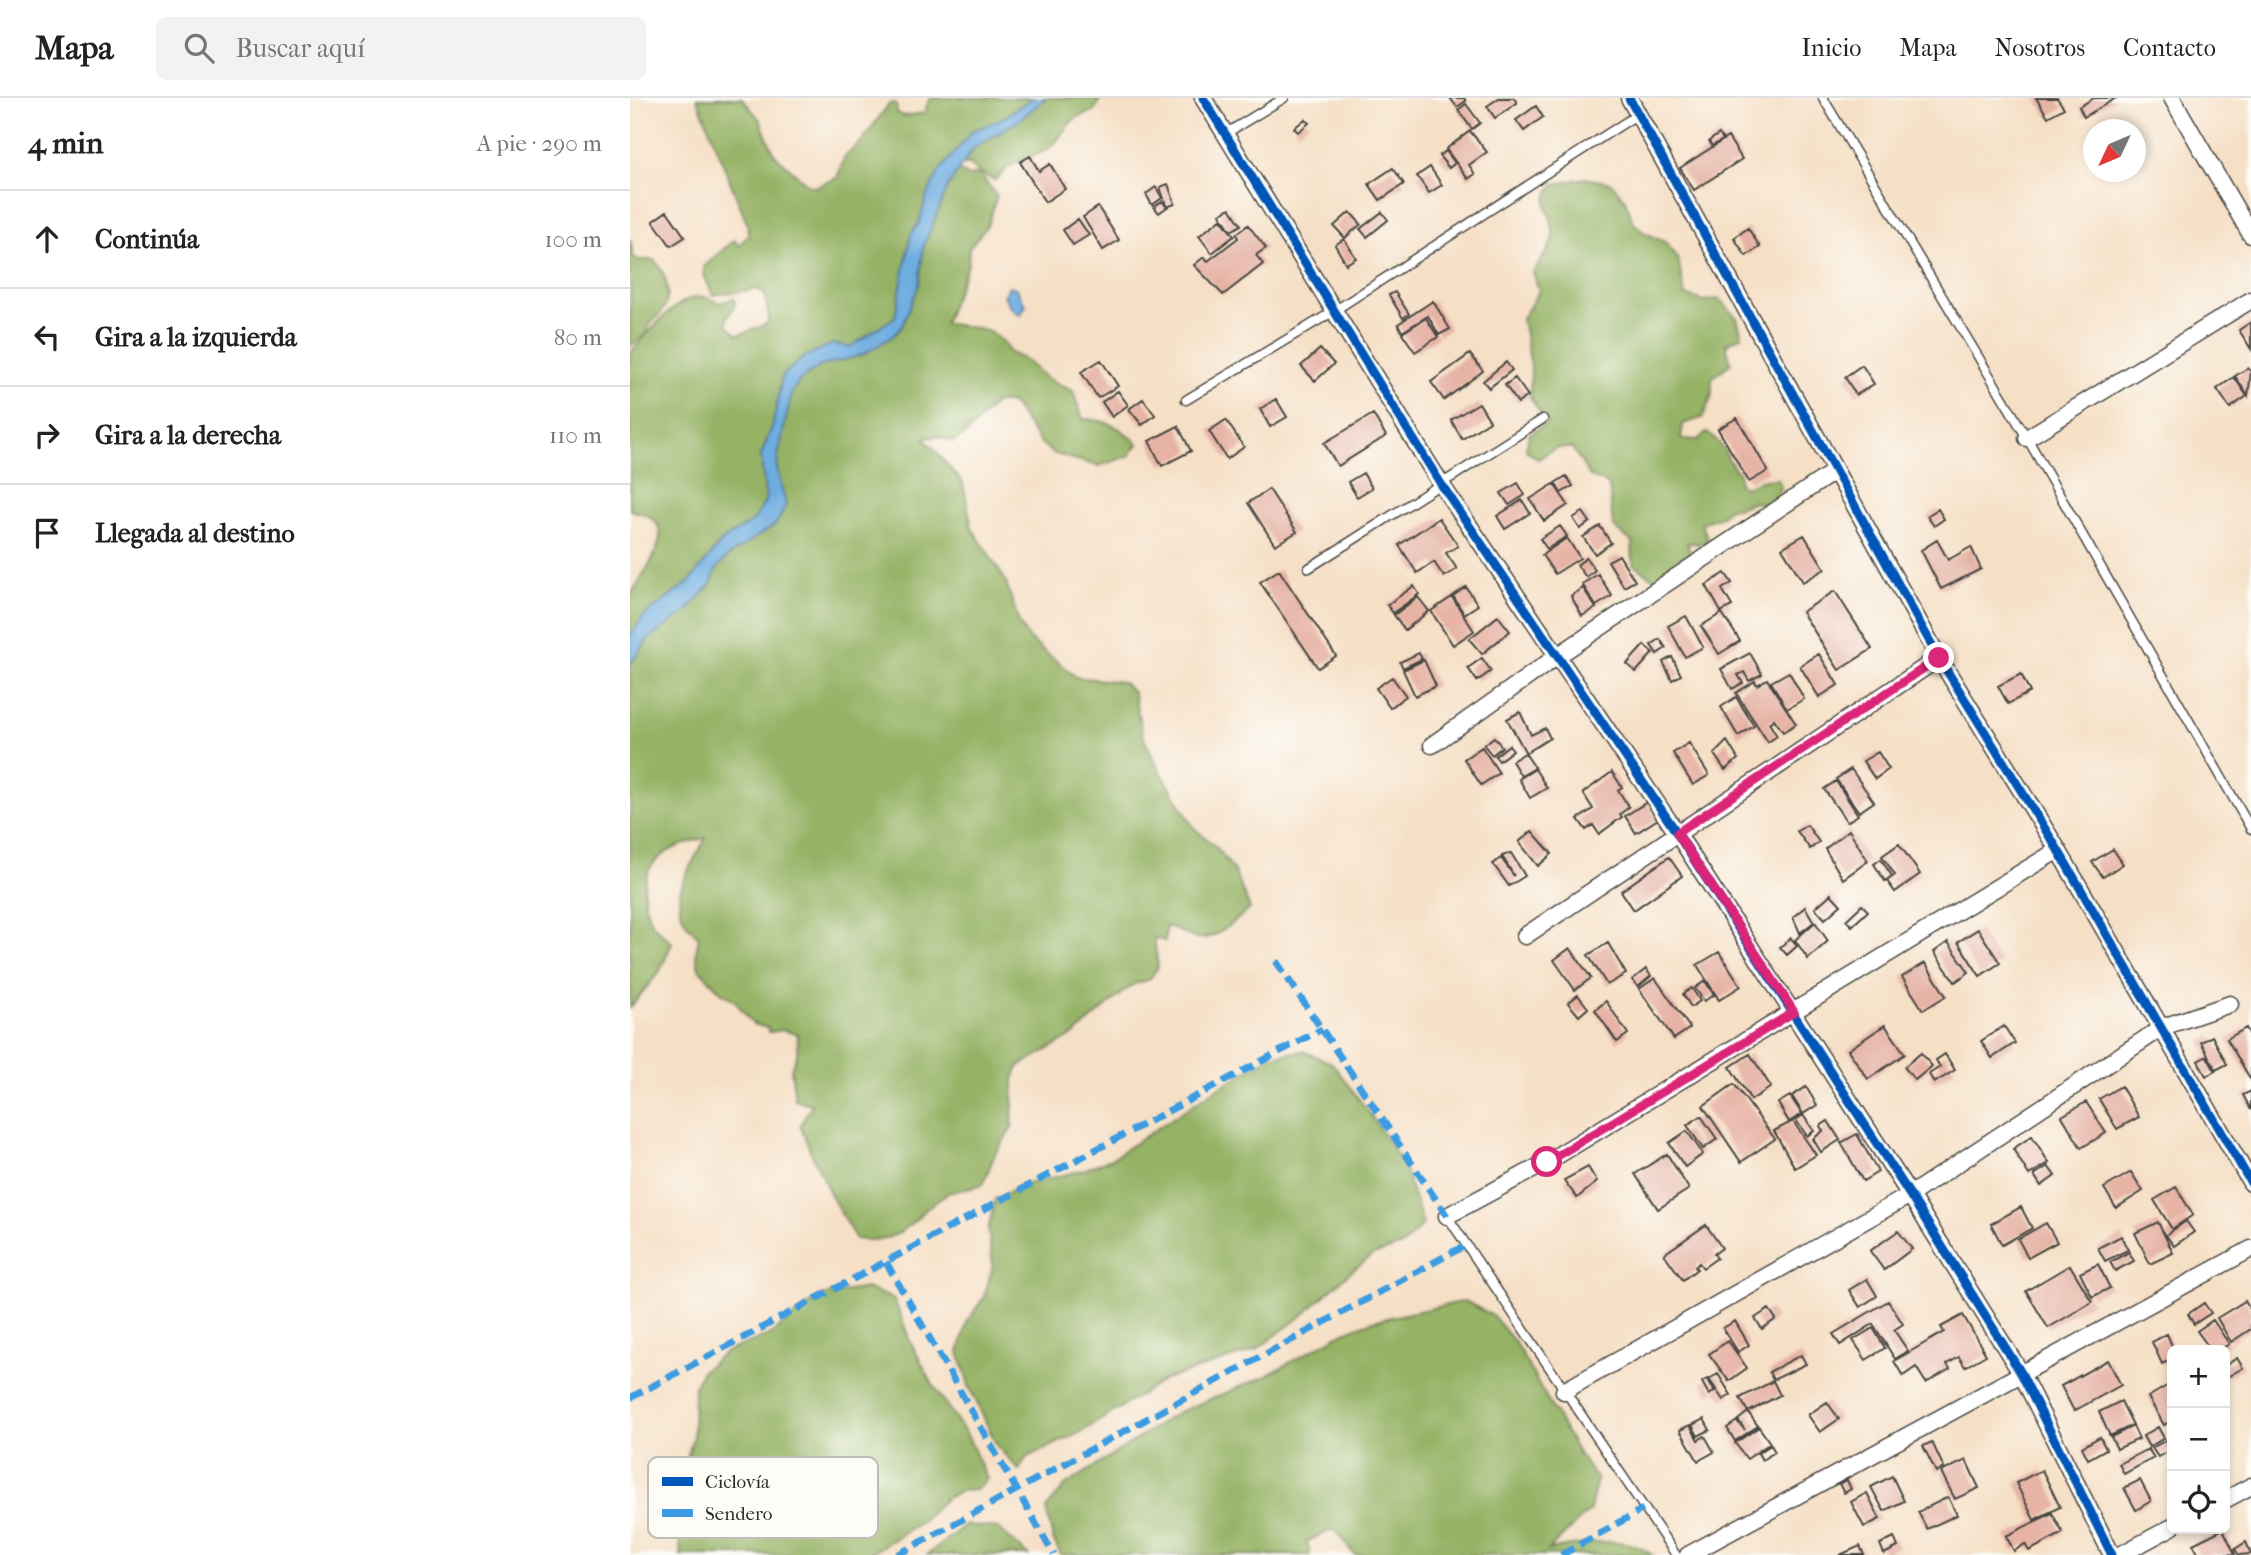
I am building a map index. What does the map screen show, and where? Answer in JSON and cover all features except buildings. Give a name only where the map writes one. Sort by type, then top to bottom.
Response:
[{"type":"street","points":[[1203,98],[1441,484],[1677,833],[1910,1195],[2021,1373],[2112,1555]]},
{"type":"street","points":[[1629,98],[1939,658],[2058,850],[2251,1183]]},
{"type":"street","points":[[2172,98],[2251,235]]},
{"type":"street","points":[[2027,438],[2251,300]]},
{"type":"street","points":[[1432,745],[1556,657],[1835,471]]},
{"type":"street","points":[[1525,936],[1939,658]]},
{"type":"street","points":[[1447,1216],[1547,1162],[2058,850]]},
{"type":"street","points":[[1564,1391],[1910,1195],[2163,1027],[2230,1004]]},
{"type":"street","points":[[1688,1555],[2251,1249]]},
{"type":"street","points":[[2230,1497],[2251,1486]]},
{"type":"street","points":[[2120,1555],[2167,1530]]},
{"type":"lane","points":[[1225,134],[1283,98]]},
{"type":"lane","points":[[1824,98],[2027,438],[2251,829]]},
{"type":"lane","points":[[1186,400],[1334,311],[1638,114]]},
{"type":"lane","points":[[1309,568],[1543,419]]},
{"type":"lane","points":[[1447,1216],[1676,1555]]},
{"type":"green space","points":[[697,98],[742,98],[760,120],[774,154],[808,185],[815,187],[837,178],[845,156],[862,141],[889,104],[896,103],[897,113],[904,116],[924,113],[930,98],[1101,98],[1093,113],[1082,115],[1073,121],[1054,144],[1013,164],[995,180],[978,172],[970,164],[962,164],[956,169],[968,176],[980,174],[997,196],[988,224],[969,248],[968,264],[944,323],[981,329],[996,336],[1010,353],[1024,359],[1047,379],[1073,391],[1083,419],[1113,426],[1138,444],[1129,456],[1099,466],[1052,453],[1039,441],[1012,403],[996,402],[965,435],[952,442],[938,436],[924,438],[963,483],[972,528],[1005,580],[1020,625],[1029,639],[1076,677],[1122,682],[1133,691],[1143,736],[1155,762],[1194,828],[1216,847],[1234,871],[1250,909],[1225,929],[1204,938],[1166,926],[1165,941],[1154,938],[1158,967],[1149,980],[1134,984],[1074,1035],[1019,1066],[1014,1079],[1012,1128],[995,1154],[983,1184],[946,1194],[907,1227],[887,1238],[856,1239],[812,1154],[800,1125],[812,1104],[795,1100],[791,1069],[797,1055],[798,1035],[784,1030],[768,1032],[768,1028],[753,1024],[734,1000],[721,992],[699,969],[696,953],[699,937],[687,925],[679,900],[686,876],[706,838],[676,847],[664,854],[647,874],[644,887],[650,920],[672,943],[660,971],[630,1008],[630,597],[651,561],[660,536],[657,525],[648,516],[630,510],[630,353],[674,308],[694,298],[705,297],[720,303],[734,298],[735,305],[727,318],[727,325],[738,335],[767,324],[769,316],[764,293],[757,289],[713,295],[704,275],[704,267],[734,240],[739,246],[748,235],[748,226]]},
{"type":"green space","points":[[1585,178],[1611,183],[1625,199],[1633,222],[1643,232],[1665,242],[1678,259],[1685,295],[1704,301],[1719,299],[1737,318],[1742,336],[1726,344],[1731,363],[1712,378],[1712,396],[1702,418],[1683,424],[1681,439],[1697,440],[1707,433],[1723,448],[1730,463],[1739,473],[1739,484],[1745,487],[1762,480],[1778,479],[1781,486],[1777,496],[1766,504],[1751,502],[1739,508],[1728,508],[1722,516],[1701,523],[1708,539],[1702,544],[1687,543],[1692,557],[1677,568],[1665,569],[1662,579],[1654,579],[1633,564],[1632,542],[1613,526],[1609,485],[1590,476],[1572,448],[1556,448],[1538,459],[1526,450],[1529,434],[1547,423],[1530,397],[1531,366],[1522,319],[1539,291],[1533,272],[1546,253],[1553,236],[1547,199],[1554,184]]},
{"type":"green space","points":[[630,239],[633,256],[638,260],[654,260],[658,265],[667,284],[667,298],[662,311],[650,324],[646,334],[630,346]]},
{"type":"green space","points":[[1303,1051],[1332,1063],[1368,1111],[1403,1164],[1423,1224],[1403,1245],[1373,1255],[1349,1273],[1304,1314],[1256,1350],[1164,1380],[1083,1431],[1026,1458],[1019,1470],[997,1446],[969,1386],[959,1352],[967,1322],[984,1297],[993,1265],[988,1230],[995,1199],[1023,1185],[1083,1170],[1111,1159],[1218,1088],[1272,1056]]},
{"type":"green space","points":[[866,1288],[894,1299],[910,1341],[933,1385],[968,1437],[987,1479],[976,1490],[960,1491],[946,1498],[922,1521],[868,1555],[681,1555],[680,1538],[878,1538],[878,1457],[687,1457],[693,1437],[694,1387],[702,1371],[725,1352],[771,1334],[820,1296]]},
{"type":"green space","points":[[1465,1301],[1493,1316],[1514,1341],[1579,1455],[1597,1479],[1590,1510],[1548,1550],[1588,1543],[1615,1542],[1641,1548],[1652,1555],[1355,1555],[1334,1529],[1307,1541],[1310,1555],[1061,1555],[1053,1539],[1046,1509],[1066,1485],[1177,1413],[1264,1377],[1344,1332],[1373,1321]]},
{"type":"green space","points":[[965,1525],[998,1528],[1028,1555],[927,1555]]},
{"type":"water","points":[[1032,98],[1046,98],[1018,121],[974,148],[948,186],[923,248],[919,285],[902,326],[893,336],[862,355],[821,366],[799,381],[792,392],[777,469],[786,505],[776,524],[727,557],[716,570],[711,584],[687,611],[648,639],[630,665],[630,636],[644,616],[689,582],[722,541],[754,520],[766,500],[761,456],[773,424],[782,376],[804,357],[832,344],[850,347],[895,317],[911,233],[919,223],[926,198],[938,173],[972,131],[1003,118]]},
{"type":"water","points":[[1009,286],[1016,288],[1026,306],[1020,315],[1010,307],[1004,295]]},
{"type":"marked path","points":[[1276,961],[1447,1216]]},
{"type":"marked path","points":[[630,1398],[1322,1029]]},
{"type":"marked path","points":[[897,1555],[1466,1245]]},
{"type":"marked path","points":[[886,1262],[1054,1555]]},
{"type":"marked path","points":[[1561,1555],[1643,1509]]},
{"type":"cycle path","points":[[1203,98],[1441,484],[1677,833],[1910,1195],[2021,1373],[2112,1555]]},
{"type":"cycle path","points":[[1629,98],[1939,658],[2058,850],[2251,1183]]},
{"type":"route","points":[[1547,1162],[1794,1012],[1677,833],[1939,658]]}]
